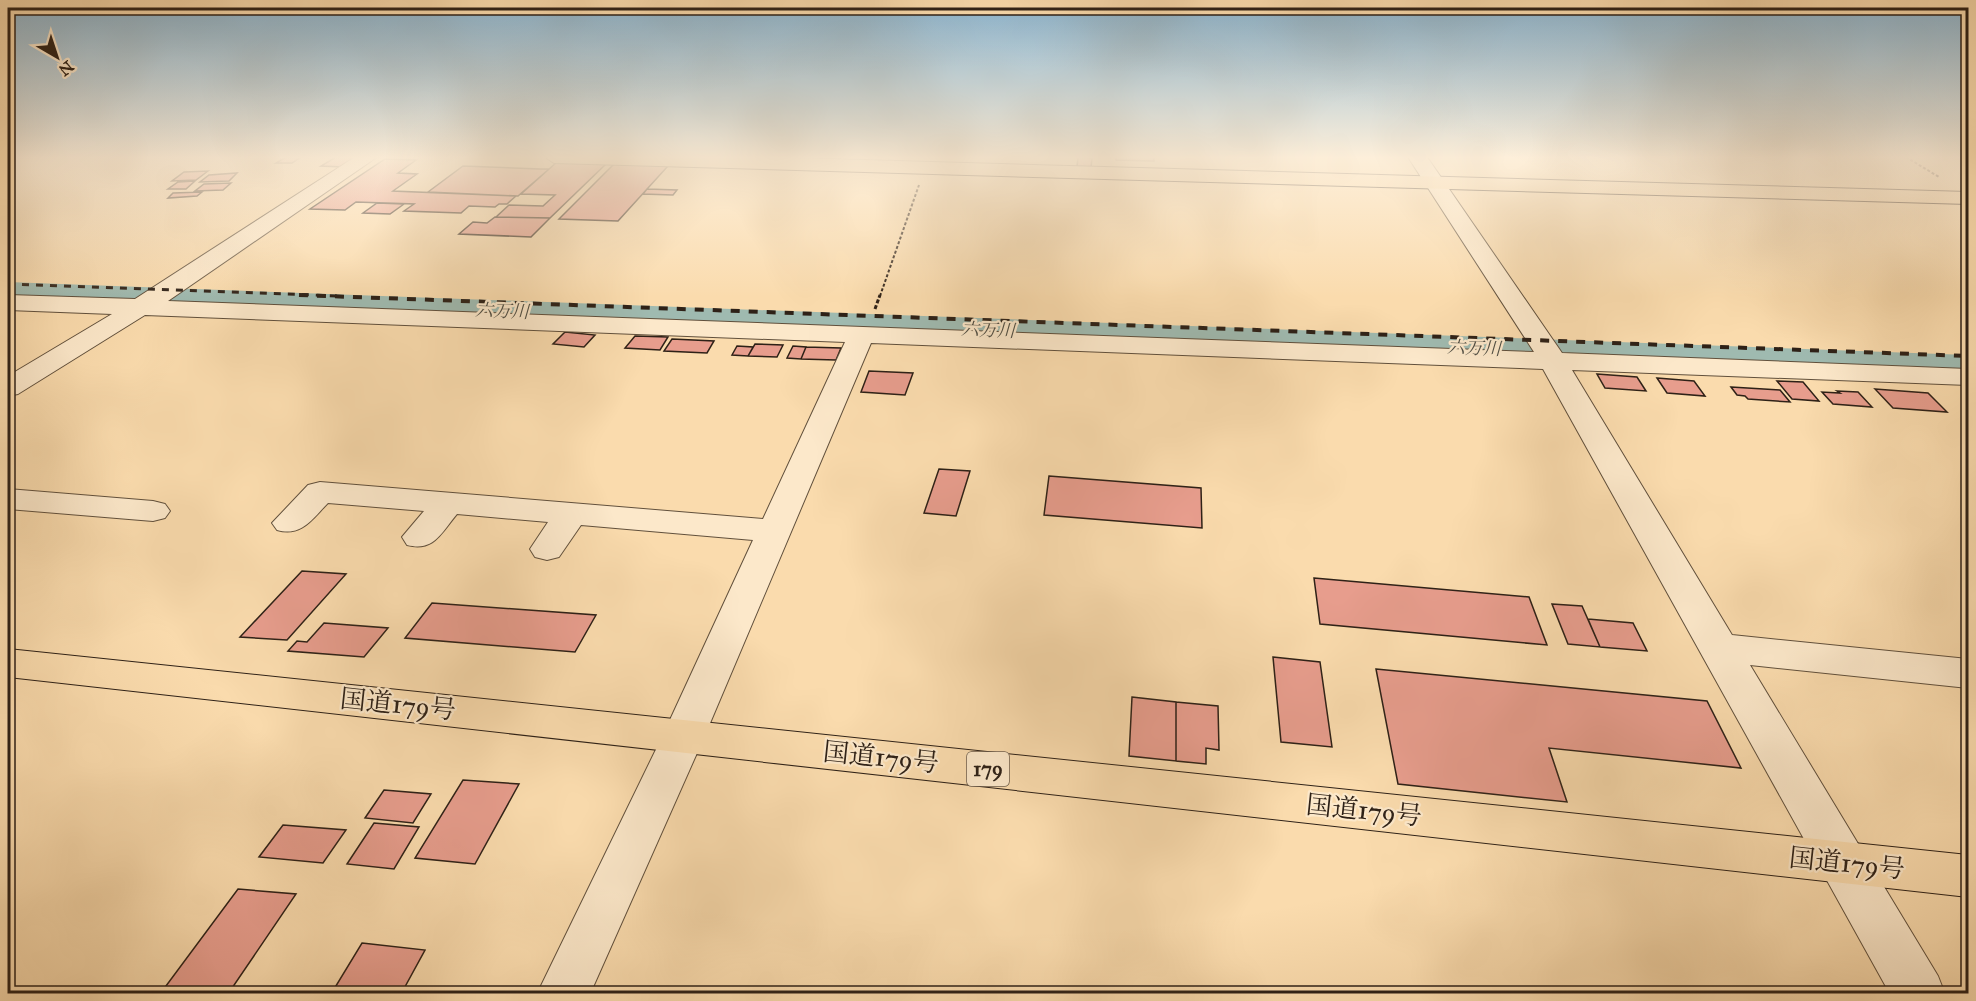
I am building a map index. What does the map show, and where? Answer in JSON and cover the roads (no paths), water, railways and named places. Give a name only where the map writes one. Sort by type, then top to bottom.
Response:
[{"type":"main road","name":"国道179号","points":[[8,663],[1968,876]]},
{"type":"street","points":[[8,388],[150,301],[297,204]]},
{"type":"street","points":[[1448,204],[1548,354],[1919,993]]},
{"type":"street","points":[[8,302],[150,301],[867,323],[1548,354],[1968,377]]},
{"type":"street","points":[[563,993],[684,735],[867,323]]},
{"type":"street","points":[[289,522],[320,492],[775,531]]},
{"type":"street","points":[[8,499],[153,512]]},
{"type":"street","points":[[419,537],[449,504]]},
{"type":"street","points":[[547,549],[571,514]]},
{"type":"street","points":[[1720,648],[1968,674]]},
{"type":"waterway","name":"六万川","points":[[8,293],[1968,367]]},
{"type":"railway","points":[[8,284],[340,296]]},
{"type":"railway","points":[[299,295],[1968,356]]}]
